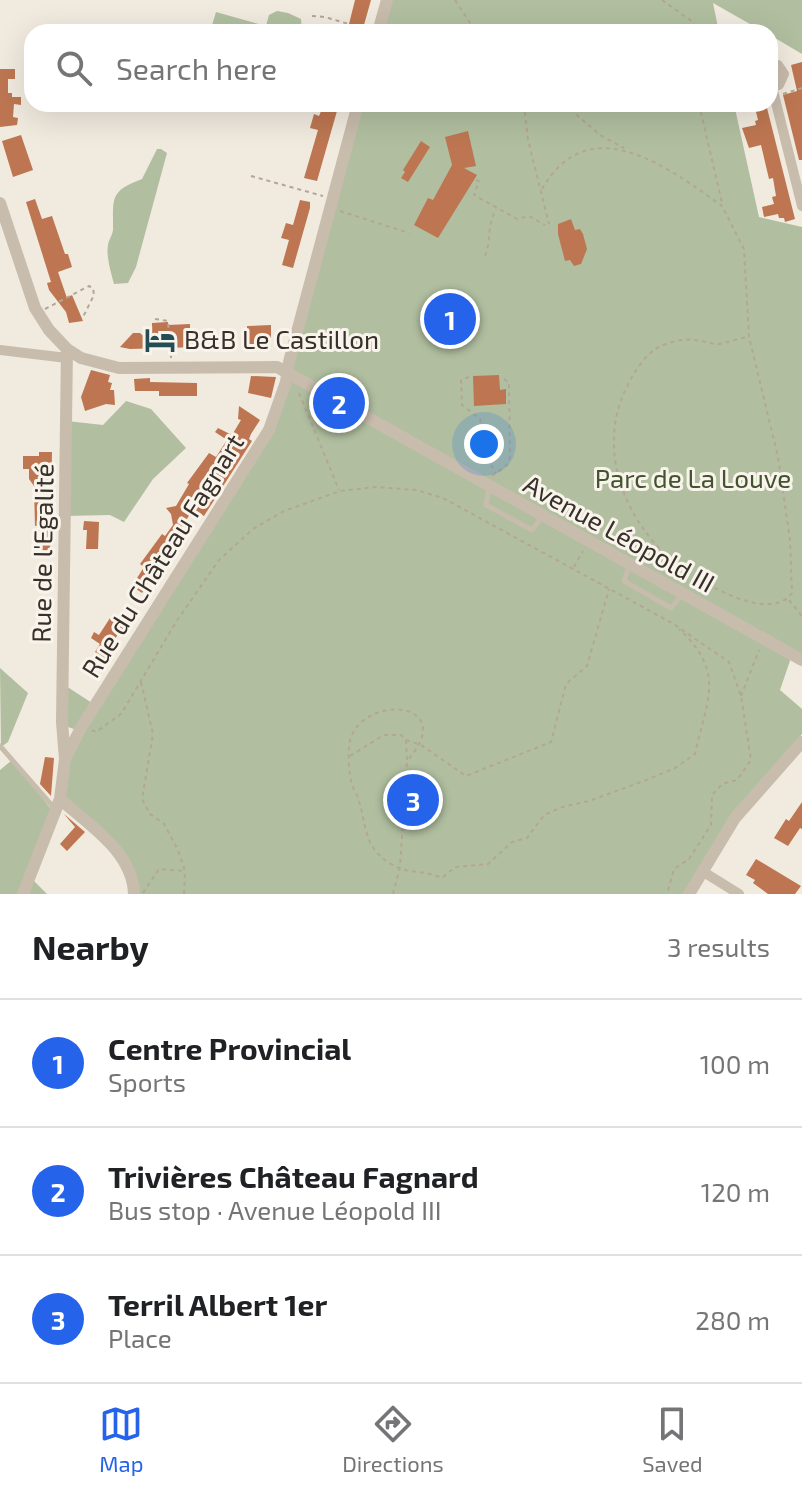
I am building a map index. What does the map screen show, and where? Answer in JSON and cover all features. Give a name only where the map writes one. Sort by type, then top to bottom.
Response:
[{"type":"street","points":[[379,24],[387,0]]},
{"type":"street","points":[[778,65],[784,74],[778,85]]},
{"type":"street","name":"Rue du Château Fagnart","points":[[65,759],[82,726],[269,430],[289,373],[336,205],[356,112]]},
{"type":"street","points":[[778,112],[802,206]]},
{"type":"street","points":[[0,203],[37,313],[67,353]]},
{"type":"street","points":[[0,350],[67,353],[104,366],[269,366],[289,373]]},
{"type":"street","name":"Rue de l'Egalité","points":[[65,759],[62,722],[67,353]]},
{"type":"street","name":"Avenue Léopold III","points":[[289,373],[802,660]]},
{"type":"street","points":[[689,894],[735,818],[802,742]]},
{"type":"street","points":[[23,894],[57,804],[65,759]]},
{"type":"street","points":[[57,804],[119,852],[130,870],[134,894]]},
{"type":"street","points":[[702,871],[739,894]]},
{"type":"lane","points":[[0,746],[57,804]]},
{"type":"path","points":[[455,0],[471,24]]},
{"type":"path","points":[[662,0],[694,24]]},
{"type":"path","points":[[312,16],[349,24]]},
{"type":"path","points":[[778,90],[802,88]]},
{"type":"path","points":[[476,180],[479,181],[474,195],[517,219],[529,216],[547,224],[525,112]]},
{"type":"path","points":[[573,112],[600,135],[651,160],[722,206]]},
{"type":"path","points":[[701,112],[722,206],[744,249],[749,337],[778,457],[790,540],[793,587],[788,599],[768,606],[754,604],[715,588],[668,558],[636,517],[619,480],[614,456],[617,411],[628,385],[652,351],[689,339],[717,344],[749,337]]},
{"type":"path","points":[[542,189],[559,168],[579,153],[600,147],[630,152]]},
{"type":"path","points":[[251,176],[336,205],[346,215],[409,233]]},
{"type":"path","points":[[485,256],[488,225],[496,208]]},
{"type":"path","points":[[37,313],[89,286],[93,288],[94,295],[83,317]]},
{"type":"path","points":[[155,319],[168,321],[171,367]]},
{"type":"path","points":[[289,373],[340,491]]},
{"type":"path","points":[[469,377],[461,380],[462,405],[480,419],[487,459],[496,473]]},
{"type":"path","points":[[488,486],[496,473],[507,465],[510,457],[509,382],[502,378]]},
{"type":"path","points":[[82,726],[96,732],[121,714],[176,622],[219,560],[253,529],[284,511],[340,491],[376,487],[416,490],[443,498],[574,568],[672,623],[729,662],[741,696],[751,760],[737,780],[722,784],[712,795],[711,825],[689,859],[674,869],[667,894]]},
{"type":"path","points":[[574,568],[588,542]]},
{"type":"path","points":[[349,757],[384,735],[401,735],[466,776],[551,742],[566,684],[587,666],[610,588]]},
{"type":"path","points":[[788,599],[802,616]]},
{"type":"path","points":[[407,761],[424,737],[422,725],[411,711],[402,708],[383,710],[363,722],[353,735],[349,745],[352,784],[360,801],[364,830],[376,851],[392,865],[411,873],[425,870],[442,878],[455,867],[488,864],[512,842],[527,838],[544,815],[675,768],[695,754],[701,722],[709,708],[708,669],[701,652],[672,623]]},
{"type":"path","points":[[741,696],[760,647],[769,642]]},
{"type":"path","points":[[140,681],[153,734],[142,799],[150,814],[164,824],[185,871],[184,894]]},
{"type":"path","points":[[393,894],[400,867],[406,740]]},
{"type":"path","points":[[143,894],[159,869],[185,871]]},
{"type":"green space","points":[[387,0],[802,0],[802,54],[778,40],[778,24],[750,24],[713,3],[717,24],[381,24]]},
{"type":"green space","points":[[277,11],[288,13],[301,19],[301,24],[267,24],[269,15]]},
{"type":"green space","points":[[216,12],[259,24],[212,24]]},
{"type":"green space","name":"Parc de La Louve","points":[[357,112],[736,112],[759,217],[802,227],[802,660],[792,655],[780,690],[802,709],[802,734],[735,818],[695,894],[134,894],[130,870],[60,799],[74,729],[68,727],[63,684],[95,705],[269,430]]},
{"type":"green space","points":[[157,149],[167,153],[136,267],[128,283],[114,284],[108,250],[113,229],[114,201],[124,187],[142,179]]},
{"type":"green space","points":[[126,401],[151,409],[186,448],[153,479],[124,522],[110,515],[65,516],[67,421],[103,425]]},
{"type":"green space","points":[[0,668],[28,693],[8,742],[1,747]]},
{"type":"green space","points":[[12,760],[51,809],[30,877],[47,894],[0,894],[0,770]]},
{"type":"building","points":[[355,0],[371,0],[364,24],[349,24]]},
{"type":"building","points":[[802,62],[802,160],[799,160],[783,95],[797,91],[791,65]]},
{"type":"building","points":[[0,69],[15,69],[15,79],[8,79],[8,93],[12,93],[12,97],[21,97],[21,105],[14,104],[13,117],[18,118],[17,125],[0,127]]},
{"type":"building","points":[[321,112],[337,112],[317,181],[304,178],[318,130],[310,128],[314,114],[319,116]]},
{"type":"building","points":[[756,112],[768,112],[795,219],[785,222],[778,214],[764,217],[762,207],[774,204],[772,197],[776,196],[773,178],[769,179],[761,145],[749,148],[742,128],[756,125],[755,121],[758,120]]},
{"type":"building","points":[[468,131],[476,166],[464,168],[477,175],[438,238],[414,225],[428,198],[433,200],[452,165],[445,137]]},
{"type":"building","points":[[21,135],[33,170],[13,177],[2,141]]},
{"type":"building","points":[[421,141],[430,147],[408,182],[401,178],[405,172],[403,170]]},
{"type":"building","points":[[35,199],[42,219],[52,216],[65,254],[68,254],[72,267],[58,272],[67,298],[72,295],[83,321],[69,323],[66,312],[49,290],[47,283],[51,282],[26,202]]},
{"type":"building","points":[[300,200],[310,202],[310,208],[293,268],[282,265],[289,240],[281,238],[286,223],[293,225]]},
{"type":"building","points":[[571,219],[575,230],[580,229],[583,234],[587,249],[581,264],[574,266],[570,260],[565,261],[558,234],[558,224]]},
{"type":"building","points":[[168,322],[168,325],[190,324],[190,331],[198,330],[198,347],[120,347],[133,333],[140,333],[152,344],[152,323]]},
{"type":"building","points":[[271,325],[271,338],[256,338],[256,346],[247,346],[247,326]]},
{"type":"building","points":[[91,370],[110,375],[108,382],[112,383],[110,390],[114,390],[115,405],[106,404],[85,411],[81,397]]},
{"type":"building","points":[[499,375],[500,390],[506,389],[506,404],[474,406],[473,376]]},
{"type":"building","points":[[251,376],[276,377],[271,398],[248,393]]},
{"type":"building","points":[[150,378],[150,382],[197,383],[197,396],[159,396],[159,391],[135,391],[134,379]]},
{"type":"building","points":[[239,406],[260,420],[249,439],[252,441],[204,516],[193,509],[142,593],[132,586],[144,567],[140,564],[162,534],[165,536],[173,525],[166,508],[176,506],[187,483],[209,453],[216,457],[227,440],[215,432],[218,428],[232,435],[241,420],[238,419]]},
{"type":"building","points":[[39,452],[52,452],[50,552],[39,552],[34,486],[29,479],[29,469],[23,469],[23,456],[39,456]]},
{"type":"building","points":[[84,521],[99,522],[98,549],[86,549]]},
{"type":"building","points":[[110,618],[127,624],[122,632],[120,630],[105,658],[95,652],[100,644],[91,638],[94,632],[99,635]]},
{"type":"building","points":[[45,757],[54,758],[51,796],[40,784]]},
{"type":"building","points":[[802,802],[802,829],[788,846],[774,838]]},
{"type":"building","points":[[64,814],[85,832],[67,851],[60,844],[75,827]]},
{"type":"building","points":[[756,859],[801,886],[795,894],[768,894],[746,875]]},
{"type":"place","name":"Centre Provincial","points":[[450,319]]},
{"type":"place","name":"B&B Le Castillon","points":[[160,340]]},
{"type":"place","name":"Trivières Château Fagnard","points":[[339,403]]},
{"type":"place","name":"Terril Albert 1er","points":[[413,800]]}]
